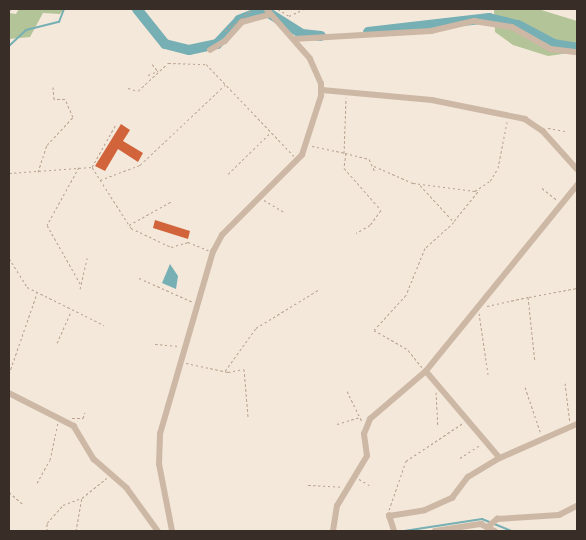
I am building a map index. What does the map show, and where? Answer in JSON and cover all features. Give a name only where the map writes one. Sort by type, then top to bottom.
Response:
[{"type":"street","points":[[172,531],[158,453],[178,361],[213,252],[218,239],[297,160],[306,145],[322,90],[314,68],[294,39],[268,12],[242,22],[225,41],[210,50]]},
{"type":"street","points":[[294,39],[431,31],[474,21],[512,27],[551,49],[577,52]]},
{"type":"street","points":[[322,90],[432,100],[508,115],[542,130],[577,169]]},
{"type":"street","points":[[333,531],[345,489],[367,456],[366,429],[373,414],[425,371],[577,185]]},
{"type":"street","points":[[425,371],[469,419],[500,458]]},
{"type":"street","points":[[9,393],[69,422],[94,459],[112,475],[158,531]]},
{"type":"street","points":[[394,531],[389,516],[425,510],[452,498],[468,477],[500,458],[577,424]]},
{"type":"street","points":[[435,531],[559,515],[577,506]]},
{"type":"street","points":[[491,523],[495,531]]},
{"type":"path","points":[[278,9],[289,16],[304,9]]},
{"type":"path","points":[[128,88],[138,91],[168,63],[206,64],[297,160]]},
{"type":"path","points":[[152,64],[158,71]]},
{"type":"path","points":[[148,75],[158,71]]},
{"type":"path","points":[[100,180],[140,165],[226,85]]},
{"type":"path","points":[[38,172],[47,146],[73,117],[65,99],[54,99],[54,87]]},
{"type":"path","points":[[346,92],[344,168],[382,210],[370,225],[356,233]]},
{"type":"path","points":[[425,371],[408,350],[374,330],[406,294],[424,248],[454,222],[478,196],[479,189],[498,168],[508,115]]},
{"type":"path","points":[[92,166],[116,124]]},
{"type":"path","points":[[542,130],[565,131]]},
{"type":"path","points":[[228,174],[271,132]]},
{"type":"path","points":[[306,145],[369,159],[374,166],[420,185],[463,192],[479,189]]},
{"type":"path","points":[[79,166],[47,225],[81,285]]},
{"type":"path","points":[[92,166],[128,225],[171,246],[188,242],[213,252]]},
{"type":"path","points":[[9,174],[92,166]]},
{"type":"path","points":[[374,166],[374,172]]},
{"type":"path","points":[[420,185],[454,222]]},
{"type":"path","points":[[542,188],[562,203]]},
{"type":"path","points":[[261,196],[284,212]]},
{"type":"path","points":[[128,225],[172,201]]},
{"type":"path","points":[[9,258],[25,285],[72,311],[104,325]]},
{"type":"path","points":[[80,289],[87,258]]},
{"type":"path","points":[[139,278],[196,303]]},
{"type":"path","points":[[488,374],[478,308],[577,288]]},
{"type":"path","points":[[225,371],[256,328],[318,290]]},
{"type":"path","points":[[9,374],[38,293]]},
{"type":"path","points":[[528,297],[535,362]]},
{"type":"path","points":[[57,343],[72,311]]},
{"type":"path","points":[[155,344],[182,347]]},
{"type":"path","points":[[178,361],[225,371],[247,371],[248,417]]},
{"type":"path","points":[[564,383],[570,426]]},
{"type":"path","points":[[525,387],[543,438]]},
{"type":"path","points":[[435,388],[440,404],[438,425]]},
{"type":"path","points":[[347,391],[366,429]]},
{"type":"path","points":[[69,422],[74,416],[83,418],[85,412]]},
{"type":"path","points":[[37,483],[50,460],[60,417]]},
{"type":"path","points":[[337,424],[360,417]]},
{"type":"path","points":[[389,516],[394,484],[406,461],[469,419]]},
{"type":"path","points":[[460,458],[486,440]]},
{"type":"path","points":[[47,531],[47,523],[63,505],[82,498],[112,475]]},
{"type":"path","points":[[354,476],[369,486]]},
{"type":"path","points":[[308,486],[345,489]]},
{"type":"path","points":[[9,492],[23,504]]},
{"type":"path","points":[[76,531],[82,498]]},
{"type":"green space","points":[[19,9],[64,9],[60,14],[43,13],[30,37],[9,39],[9,13],[16,14]]},
{"type":"green space","points":[[494,9],[538,9],[577,21],[577,52],[548,56],[513,45],[495,32]]},
{"type":"water","points":[[170,264],[178,276],[176,289],[162,283]]},
{"type":"building","points":[[121,124],[130,130],[123,141],[143,153],[138,162],[118,149],[105,171],[95,166]]},
{"type":"building","points":[[155,220],[190,231],[188,239],[153,228]]},
{"type":"waterway","points":[[9,46],[26,30],[59,22],[64,9]]},
{"type":"waterway","points":[[137,9],[165,44],[189,50],[217,44],[239,20],[264,10],[302,34],[321,36]]},
{"type":"waterway","points":[[139,12],[142,9]]},
{"type":"waterway","points":[[368,32],[489,18],[518,25],[553,44],[577,48]]},
{"type":"waterway","points":[[404,531],[482,519],[511,531]]},
{"type":"waterway","points":[[512,531],[526,531]]}]
